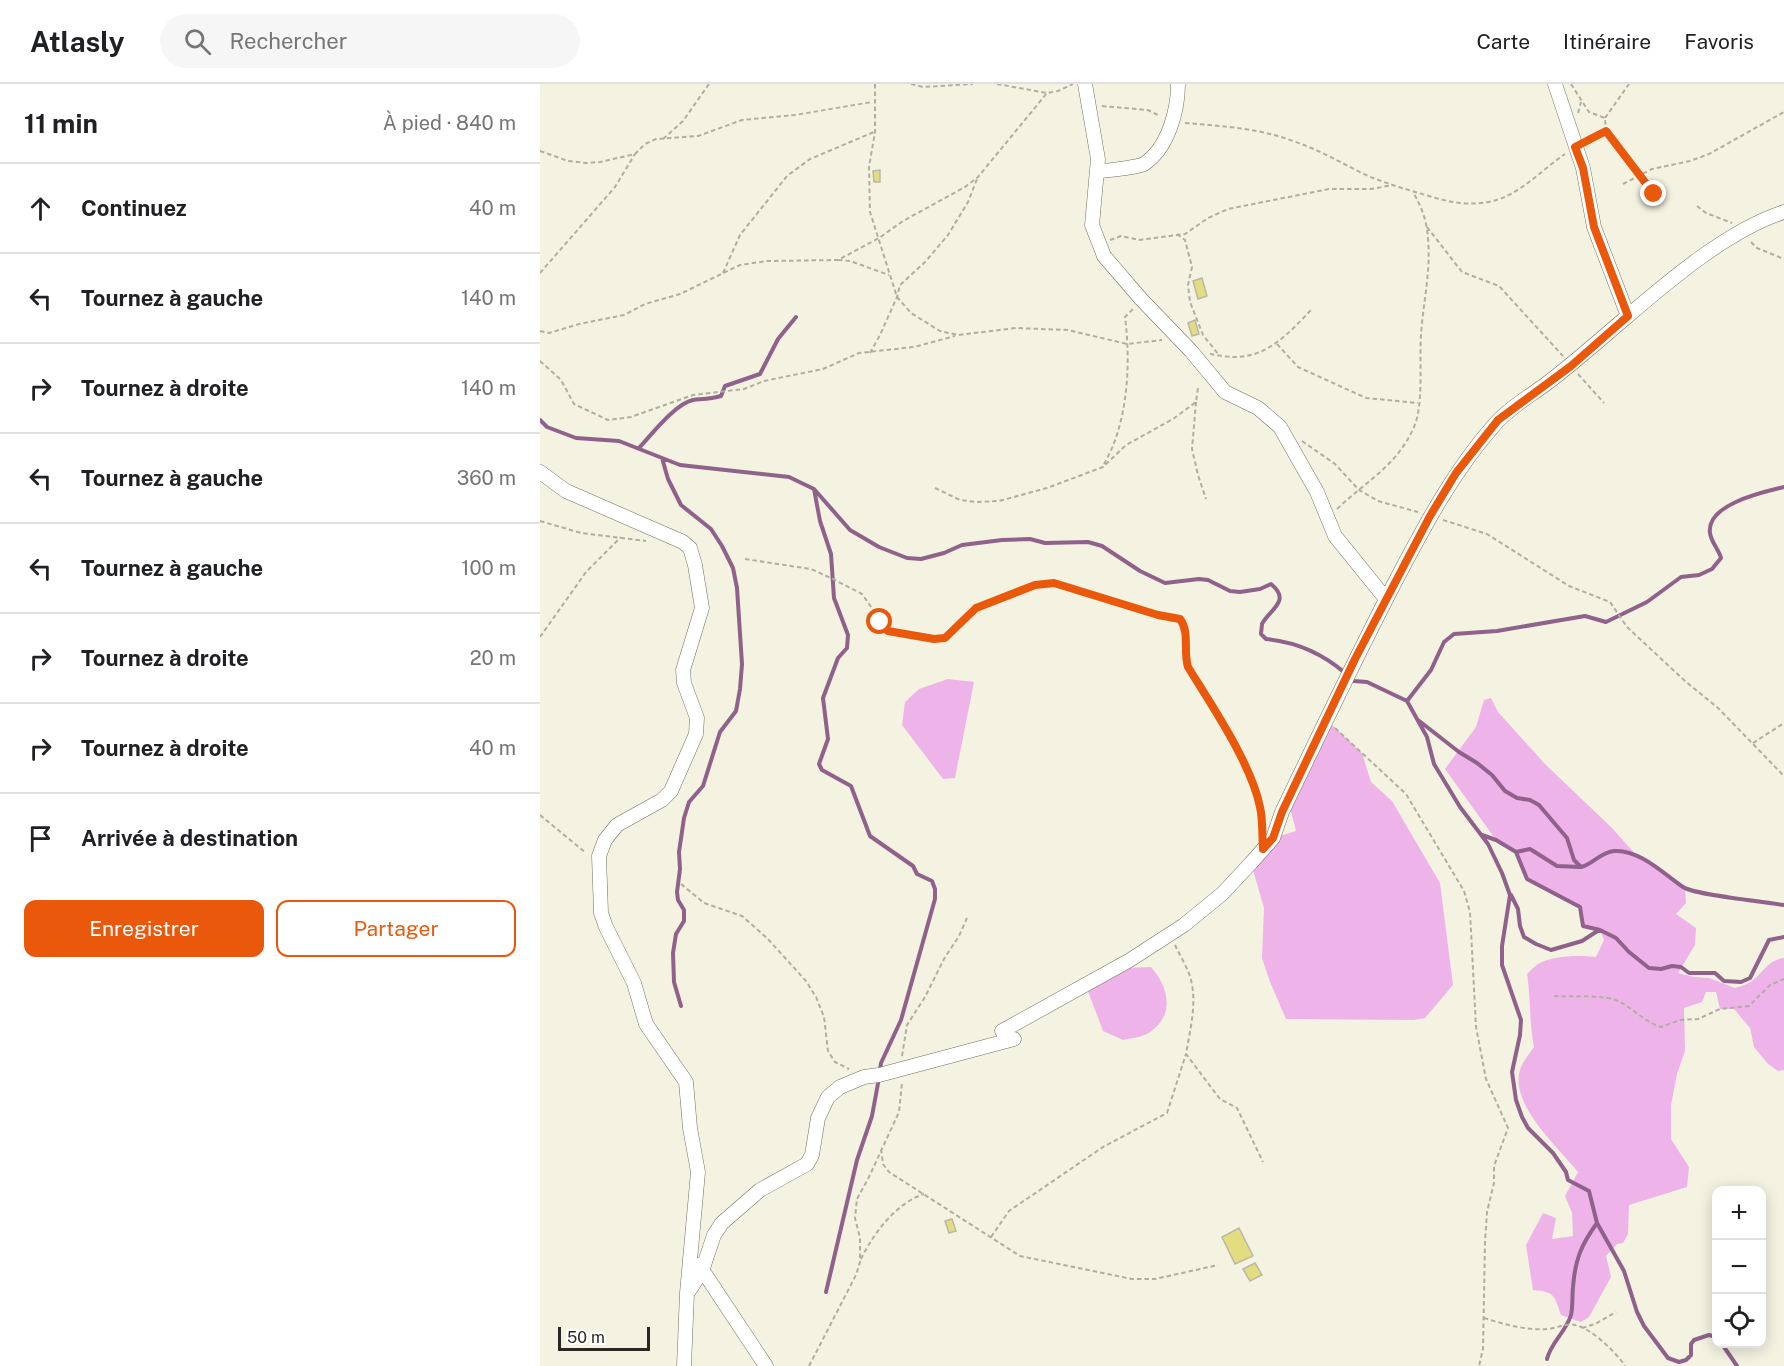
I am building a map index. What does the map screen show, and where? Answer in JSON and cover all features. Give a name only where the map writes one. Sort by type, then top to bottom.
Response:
[{"type":"street","points":[[1098,171],[1143,165],[1159,149],[1172,122],[1178,96],[1178,84]]},
{"type":"street","points":[[1555,84],[1583,168],[1594,227],[1628,316]]},
{"type":"street","points":[[1081,85],[1098,159],[1092,225],[1104,256],[1191,351],[1225,392],[1258,408],[1280,427],[1313,485],[1335,536],[1386,599]]},
{"type":"street","points":[[1002,1031],[1130,960],[1170,934],[1222,894],[1273,838],[1282,812],[1355,659],[1430,516],[1456,473],[1498,420],[1571,366],[1696,261],[1768,217],[1784,212]]},
{"type":"street","points":[[540,472],[566,491],[679,540],[690,548],[702,608],[683,670],[684,682],[697,718],[696,734],[671,791],[662,800],[617,825],[605,840],[599,856],[601,913],[606,927],[634,982],[646,1024],[686,1082],[690,1128],[698,1172],[698,1196],[691,1244],[684,1366]]},
{"type":"street","points":[[687,1293],[702,1271],[714,1235],[722,1223],[760,1190],[807,1164],[812,1155],[818,1118],[828,1097],[840,1087],[864,1077],[1014,1039]]},
{"type":"street","points":[[691,1244],[702,1271],[766,1366]]},
{"type":"path","points":[[663,139],[683,121],[709,84]]},
{"type":"path","points":[[875,84],[873,101],[875,132],[869,167],[870,212],[889,275],[897,297],[911,313],[940,331],[958,335]]},
{"type":"path","points":[[911,84],[923,87],[973,84]]},
{"type":"path","points":[[997,84],[1047,93],[1081,85],[1103,107],[1148,110],[1172,122],[1242,128],[1292,140],[1393,185],[1444,201],[1468,204],[1488,202],[1521,188],[1546,166],[1606,131]]},
{"type":"path","points":[[1571,84],[1589,112],[1605,118]]},
{"type":"path","points":[[1629,84],[1605,118],[1606,131],[1654,194]]},
{"type":"path","points":[[838,260],[879,238],[903,221],[965,187],[978,177],[1047,93]]},
{"type":"path","points":[[540,273],[615,187],[635,154],[645,144],[656,139],[698,136],[742,120],[873,101]]},
{"type":"path","points":[[1623,184],[1652,169],[1690,161],[1709,154],[1784,112]]},
{"type":"path","points":[[723,273],[740,235],[787,176],[818,155],[875,132]]},
{"type":"path","points":[[540,151],[568,161],[586,163],[635,154]]},
{"type":"path","points":[[870,353],[897,297],[900,285],[925,262],[948,235],[968,202],[978,177]]},
{"type":"path","points":[[1099,244],[1121,236],[1139,240],[1185,234],[1208,218],[1228,209],[1329,189],[1371,189],[1393,185]]},
{"type":"path","points":[[1328,518],[1378,476],[1400,451],[1415,426],[1419,403],[1421,334],[1429,272],[1424,211],[1413,192]]},
{"type":"path","points":[[1427,227],[1462,272],[1499,286],[1514,300],[1604,404]]},
{"type":"path","points":[[1177,234],[1185,240],[1192,267],[1188,285],[1190,302],[1203,335],[1219,355]]},
{"type":"path","points":[[540,331],[549,333],[624,315],[645,304],[680,294],[740,265],[767,261],[838,260],[850,261],[889,275]]},
{"type":"path","points":[[1103,467],[1114,448],[1125,410],[1127,344],[1125,317],[1141,299]]},
{"type":"path","points":[[1191,351],[1233,357],[1253,355],[1277,344],[1311,310]]},
{"type":"path","points":[[540,361],[561,380],[574,404],[608,420],[632,417],[693,395],[744,389],[764,381],[823,369],[859,353],[914,347],[958,335],[1016,328],[1068,330],[1127,344],[1165,340]]},
{"type":"path","points":[[1277,344],[1298,367],[1366,398],[1419,403]]},
{"type":"path","points":[[1198,388],[1192,449],[1206,500]]},
{"type":"path","points":[[935,488],[960,501],[976,502],[999,501],[1047,488],[1103,467],[1126,445],[1173,419],[1196,402]]},
{"type":"path","points":[[1298,438],[1335,464],[1359,490],[1378,501],[1487,534],[1569,586],[1610,602],[1627,627],[1718,708],[1784,776]]},
{"type":"path","points":[[540,521],[581,533],[656,542]]},
{"type":"path","points":[[540,637],[586,572],[621,536]]},
{"type":"path","points":[[745,559],[811,569],[862,594],[888,631],[934,639],[945,638],[976,608],[1035,585],[1054,583],[1158,615],[1180,619],[1186,626],[1185,658],[1188,667],[1242,760],[1256,794],[1261,809],[1263,849]]},
{"type":"path","points":[[1326,720],[1406,794],[1464,891],[1470,912],[1476,1027],[1486,1079],[1508,1128],[1494,1166],[1494,1183],[1487,1212],[1483,1349],[1479,1366]]},
{"type":"path","points":[[1753,743],[1784,723]]},
{"type":"path","points":[[540,815],[600,864]]},
{"type":"path","points":[[681,884],[704,903],[742,916],[807,981],[824,1017],[828,1052],[835,1062],[864,1077]]},
{"type":"path","points":[[860,1262],[860,1238],[855,1218],[857,1199],[898,1112],[902,1091],[901,1069],[907,1025],[925,997],[967,918]]},
{"type":"path","points":[[991,1237],[1010,1211],[1103,1147],[1167,1113],[1186,1054],[1192,1019],[1193,991],[1190,977],[1170,934]]},
{"type":"path","points":[[1554,996],[1585,998],[1605,996],[1620,1002],[1649,1023],[1661,1027],[1680,1020],[1698,1019],[1720,1010],[1749,1006],[1770,985],[1784,979]]},
{"type":"path","points":[[1186,1054],[1220,1099],[1237,1108],[1263,1162]]},
{"type":"path","points":[[881,1149],[883,1164],[889,1172],[1020,1256],[1132,1279],[1174,1276],[1218,1265]]},
{"type":"path","points":[[809,1366],[879,1228],[914,1197],[924,1194]]},
{"type":"path","points":[[1582,1328],[1595,1324],[1616,1312]]},
{"type":"path","points":[[1484,1318],[1529,1328],[1548,1329],[1566,1324],[1577,1325],[1619,1356],[1624,1366]]},
{"type":"shaded area","points":[[948,679],[974,682],[955,778],[943,779],[902,725],[905,702],[919,689]]},
{"type":"shaded area","points":[[1491,698],[1498,712],[1545,764],[1612,828],[1638,857],[1661,869],[1685,889],[1686,903],[1676,914],[1696,928],[1695,945],[1678,973],[1709,978],[1735,988],[1754,980],[1773,962],[1784,958],[1784,1070],[1778,1071],[1768,1064],[1754,1047],[1750,1028],[1734,1009],[1720,1009],[1716,992],[1706,992],[1702,1002],[1684,1008],[1685,1051],[1677,1074],[1671,1105],[1671,1139],[1689,1167],[1687,1187],[1629,1205],[1628,1234],[1623,1243],[1617,1244],[1606,1256],[1611,1277],[1589,1317],[1581,1322],[1561,1315],[1555,1299],[1550,1294],[1533,1290],[1526,1245],[1543,1213],[1556,1218],[1552,1239],[1573,1236],[1572,1213],[1565,1196],[1578,1172],[1537,1124],[1521,1095],[1519,1081],[1521,1067],[1534,1047],[1527,974],[1538,964],[1559,957],[1596,957],[1604,940],[1600,930],[1583,926],[1580,907],[1527,879],[1516,852],[1496,840],[1445,769],[1476,727],[1484,700]]},
{"type":"shaded area","points":[[1331,724],[1362,753],[1371,782],[1392,801],[1440,883],[1453,985],[1425,1018],[1414,1020],[1286,1019],[1262,958],[1264,908],[1251,863],[1273,838],[1296,831],[1288,800]]},
{"type":"shaded area","points":[[1151,967],[1162,983],[1167,1000],[1164,1017],[1158,1025],[1145,1035],[1123,1040],[1103,1031],[1088,991],[1122,968]]},
{"type":"building","points":[[880,170],[880,182],[874,182],[873,171]]},
{"type":"building","points":[[1202,278],[1207,296],[1198,299],[1193,281]]},
{"type":"building","points":[[1195,320],[1199,334],[1192,336],[1188,323]]},
{"type":"building","points":[[952,1219],[956,1231],[949,1233],[945,1221]]},
{"type":"building","points":[[1239,1228],[1253,1256],[1235,1264],[1222,1237]]},
{"type":"building","points":[[1255,1263],[1262,1275],[1250,1281],[1243,1269]]},
{"type":"waterway","points":[[639,448],[664,420],[686,402],[721,396],[725,386],[760,374],[778,339],[796,317]]},
{"type":"waterway","points":[[540,420],[547,427],[576,438],[619,441],[680,465],[789,477],[814,489],[850,530],[879,547],[907,558],[921,559],[962,545],[1002,540],[1030,539],[1045,543],[1088,542],[1102,546],[1140,571],[1165,583],[1208,580],[1230,591],[1240,592],[1260,589],[1271,584],[1277,590],[1279,600],[1262,624],[1261,634],[1266,639],[1308,650],[1345,673]]},
{"type":"waterway","points":[[662,458],[668,479],[681,505],[711,529],[733,568],[737,588],[742,664],[736,711],[720,732],[703,786],[689,802],[684,818],[677,892],[678,900],[684,910],[684,921],[676,934],[673,953],[674,982],[681,1006]]},
{"type":"waterway","points":[[1407,701],[1431,670],[1444,642],[1454,634],[1497,631],[1585,616],[1606,622],[1647,602],[1681,577],[1699,575],[1712,569],[1721,558],[1710,533],[1711,523],[1717,514],[1738,501],[1784,487]]},
{"type":"waterway","points":[[814,489],[820,521],[831,554],[834,598],[848,635],[847,648],[838,658],[823,698],[828,739],[819,764],[822,770],[851,786],[870,836],[913,866],[917,874],[932,881],[935,889],[935,899],[901,1020],[880,1070]]},
{"type":"waterway","points":[[1351,678],[1354,681],[1367,682],[1407,701],[1427,737],[1434,764],[1460,807],[1488,844],[1502,873],[1510,895],[1502,946],[1502,965],[1521,1020],[1512,1072],[1516,1100],[1528,1128],[1553,1153],[1566,1172],[1568,1180],[1589,1191],[1597,1223],[1624,1271],[1637,1312],[1644,1326],[1668,1358],[1679,1362],[1686,1360],[1691,1355],[1691,1344],[1694,1340],[1712,1336]]},
{"type":"waterway","points":[[1418,720],[1492,775],[1505,791],[1517,798],[1530,800],[1539,805],[1567,838],[1574,860],[1581,867],[1609,852],[1623,851],[1642,858],[1690,890],[1784,905]]},
{"type":"waterway","points":[[1482,835],[1516,852],[1527,879],[1580,907],[1583,926],[1600,930],[1616,938],[1649,968],[1681,967],[1689,973],[1715,973],[1724,981],[1741,982],[1750,978],[1769,940],[1784,937]]},
{"type":"waterway","points":[[1516,852],[1530,849],[1557,866],[1580,867]]},
{"type":"waterway","points":[[1511,895],[1518,909],[1524,937],[1551,950],[1582,941],[1599,930]]},
{"type":"waterway","points":[[826,1292],[857,1160],[872,1116],[879,1078]]},
{"type":"waterway","points":[[1547,1359],[1571,1315],[1577,1261],[1587,1238],[1597,1223]]},
{"type":"waterway","points":[[1725,1348],[1737,1366]]},
{"type":"route","points":[[880,622],[888,631],[934,639],[945,638],[976,608],[1035,585],[1054,583],[1158,615],[1180,619],[1186,626],[1185,658],[1188,667],[1242,760],[1256,794],[1261,809],[1263,849],[1273,838],[1282,812],[1355,659],[1430,516],[1456,473],[1498,420],[1571,366],[1628,316],[1594,227],[1583,168],[1575,147],[1606,131],[1654,194]]}]
